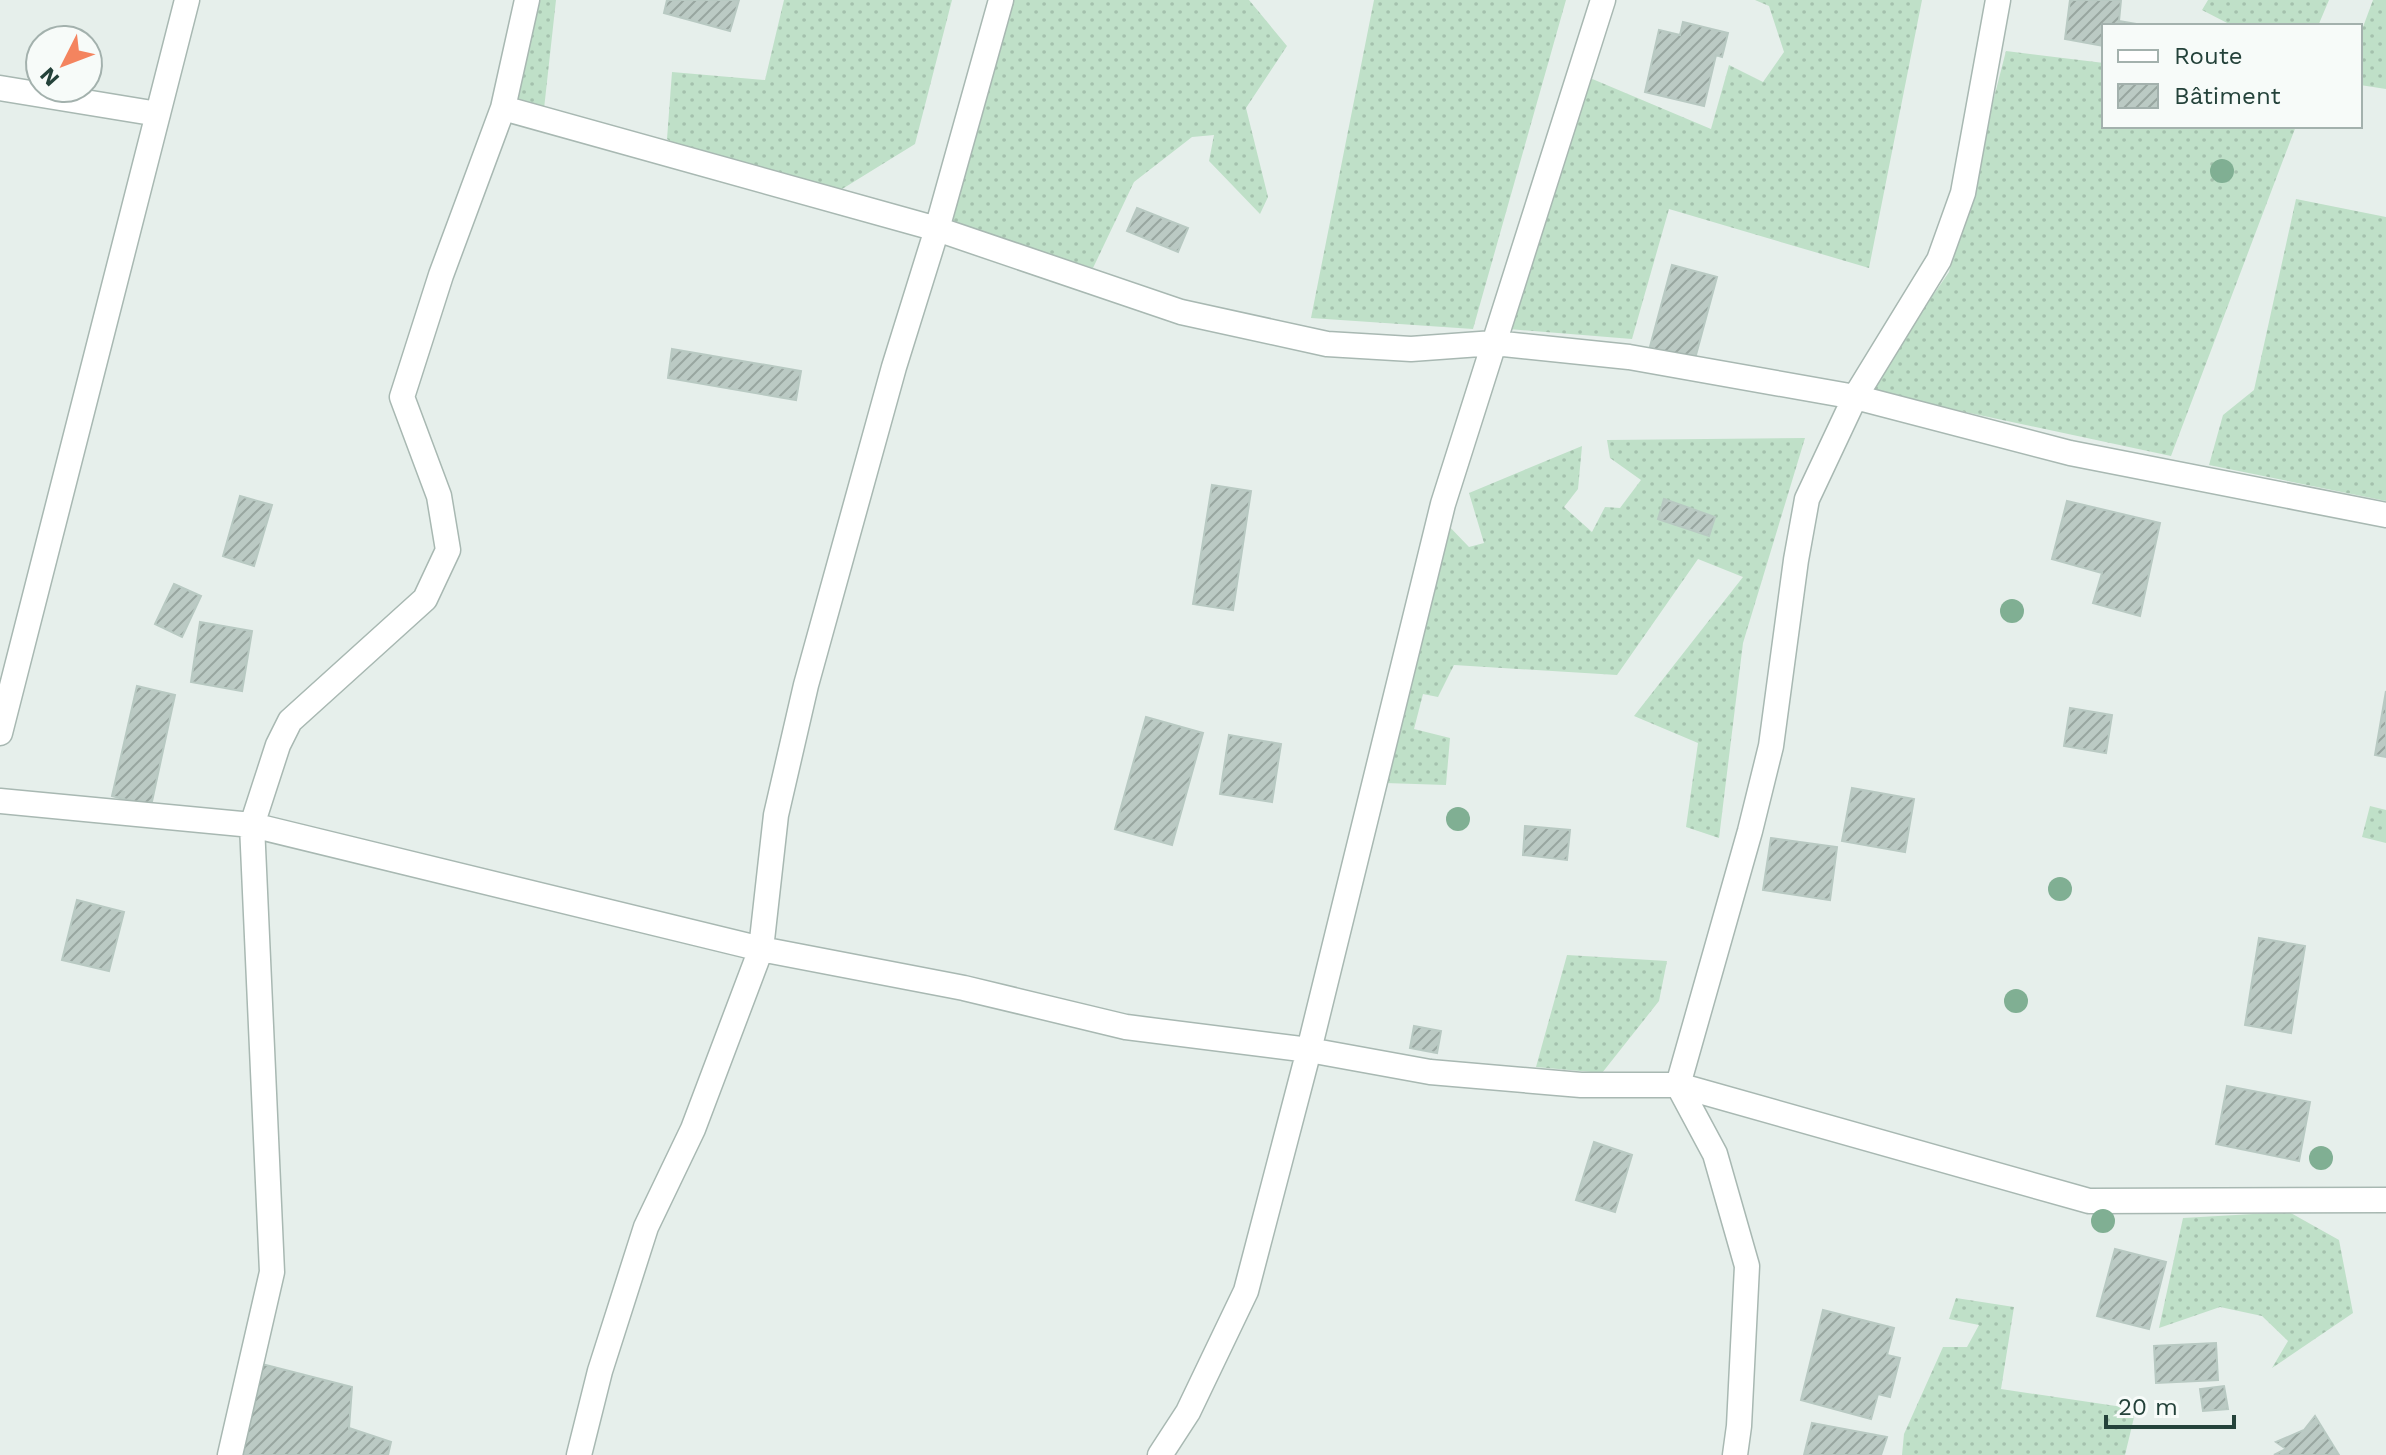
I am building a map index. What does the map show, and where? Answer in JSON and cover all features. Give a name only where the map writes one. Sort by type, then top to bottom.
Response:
[{"type":"street","points":[[0,733],[187,0]]},
{"type":"street","points":[[230,1455],[272,1272],[252,825],[278,745],[290,721],[425,599],[448,550],[439,496],[402,397],[441,275],[503,108],[527,0]]},
{"type":"street","points":[[579,1455],[600,1371],[646,1227],[693,1129],[761,949],[776,815],[806,685],[894,367],[937,229],[1001,0]]},
{"type":"street","points":[[1160,1455],[1188,1412],[1246,1291],[1309,1050],[1443,504],[1603,0]]},
{"type":"street","points":[[1735,1455],[1747,1266],[1715,1154],[1678,1085],[1771,746],[1807,499],[1855,397],[1939,260],[1963,193],[1998,0]]},
{"type":"street","points":[[0,88],[158,114]]},
{"type":"street","points":[[503,108],[937,229],[1181,312],[1327,344],[1411,349],[1494,343],[1629,357],[1855,397],[2070,453],[2386,515]]},
{"type":"street","points":[[0,801],[252,825],[761,949],[964,988],[1126,1027],[1309,1050],[1430,1072],[1581,1085],[1678,1085],[2089,1201],[2386,1200]]},
{"type":"green space","points":[[525,0],[556,0],[542,127],[517,106],[532,3]]},
{"type":"green space","points":[[784,0],[952,0],[915,144],[834,194],[700,162],[667,139],[672,72],[765,80]]},
{"type":"green space","points":[[1010,0],[1249,0],[1287,46],[1246,108],[1268,197],[1260,214],[1209,161],[1214,135],[1192,137],[1134,182],[1093,268],[952,224]]},
{"type":"green space","points":[[1374,0],[1566,0],[1473,329],[1311,318]]},
{"type":"green space","points":[[1755,0],[1922,0],[1869,268],[1669,209],[1632,339],[1509,329],[1590,78],[1711,129],[1729,65],[1763,82],[1784,52],[1769,6]]},
{"type":"green space","points":[[2208,0],[2329,0],[2319,24],[2229,24],[2202,10]]},
{"type":"green space","points":[[2373,0],[2386,0],[2386,89],[2362,85],[2362,30]]},
{"type":"green space","points":[[2006,51],[2102,63],[2102,128],[2295,128],[2171,456],[1867,391],[1949,272]]},
{"type":"green space","points":[[2296,199],[2386,217],[2386,501],[2209,465],[2223,415],[2254,390]]},
{"type":"green space","points":[[1805,438],[1743,643],[1719,838],[1686,827],[1698,743],[1634,716],[1743,577],[1698,559],[1617,675],[1454,665],[1438,697],[1423,694],[1414,729],[1450,738],[1446,785],[1385,783],[1444,521],[1469,547],[1484,543],[1469,493],[1582,446],[1578,489],[1564,507],[1592,532],[1605,507],[1620,508],[1641,480],[1610,458],[1607,440]]},
{"type":"green space","points":[[2370,806],[2386,810],[2386,843],[2362,837]]},
{"type":"green space","points":[[1567,955],[1667,961],[1659,1001],[1602,1073],[1536,1067]]},
{"type":"green space","points":[[2289,1212],[2339,1240],[2353,1313],[2272,1368],[2288,1341],[2262,1316],[2220,1307],[2159,1328],[2183,1218]]},
{"type":"green space","points":[[1956,1298],[2014,1307],[2001,1389],[2136,1409],[2125,1455],[1902,1455],[1904,1434],[1943,1347],[1967,1347],[1979,1325],[1949,1319]]},
{"type":"building","points":[[667,0],[739,0],[730,31],[664,13]]},
{"type":"building","points":[[2070,0],[2121,0],[2119,21],[2136,24],[2102,24],[2102,46],[2065,39]]},
{"type":"building","points":[[1683,22],[1728,33],[1722,57],[1716,55],[1704,106],[1645,92],[1659,30],[1680,35]]},
{"type":"building","points":[[1137,208],[1188,228],[1178,252],[1127,231]]},
{"type":"building","points":[[1672,265],[1717,277],[1693,366],[1648,354]]},
{"type":"building","points":[[672,349],[801,371],[796,400],[668,378]]},
{"type":"building","points":[[1212,485],[1251,491],[1233,610],[1193,604]]},
{"type":"building","points":[[240,496],[272,505],[254,566],[223,556]]},
{"type":"building","points":[[1664,499],[1715,517],[1709,536],[1658,519]]},
{"type":"building","points":[[2067,501],[2160,523],[2140,616],[2093,603],[2102,573],[2052,559]]},
{"type":"building","points":[[174,584],[201,596],[182,637],[155,624]]},
{"type":"building","points":[[200,622],[252,631],[242,691],[191,682]]},
{"type":"building","points":[[137,686],[175,695],[151,806],[112,796]]},
{"type":"building","points":[[2386,691],[2386,757],[2375,755]]},
{"type":"building","points":[[2070,708],[2112,715],[2106,753],[2064,746]]},
{"type":"building","points":[[1146,717],[1203,733],[1172,845],[1115,829]]},
{"type":"building","points":[[1229,735],[1281,744],[1272,802],[1220,794]]},
{"type":"building","points":[[1852,788],[1914,799],[1905,852],[1842,841]]},
{"type":"building","points":[[1525,826],[1570,830],[1567,860],[1523,855]]},
{"type":"building","points":[[1771,838],[1837,847],[1830,900],[1763,890]]},
{"type":"building","points":[[77,900],[124,912],[109,971],[62,960]]},
{"type":"building","points":[[2259,938],[2305,946],[2291,1033],[2245,1025]]},
{"type":"building","points":[[1414,1026],[1441,1031],[1437,1053],[1410,1048]]},
{"type":"building","points":[[2227,1086],[2310,1102],[2299,1161],[2216,1144]]},
{"type":"building","points":[[1594,1142],[1632,1155],[1615,1212],[1576,1200]]},
{"type":"building","points":[[2115,1249],[2166,1262],[2149,1329],[2097,1316]]},
{"type":"building","points":[[1823,1310],[1894,1328],[1887,1355],[1900,1358],[1890,1397],[1878,1394],[1871,1419],[1801,1400]]},
{"type":"building","points":[[2216,1343],[2218,1380],[2156,1383],[2154,1346]]},
{"type":"building","points":[[254,1362],[352,1387],[349,1428],[391,1442],[388,1455],[235,1455]]},
{"type":"building","points":[[2224,1386],[2228,1409],[2203,1411],[2200,1389]]},
{"type":"building","points":[[2315,1416],[2339,1455],[2274,1455],[2286,1449],[2276,1442],[2304,1430]]},
{"type":"building","points":[[1812,1423],[1887,1437],[1881,1455],[1804,1455]]}]
